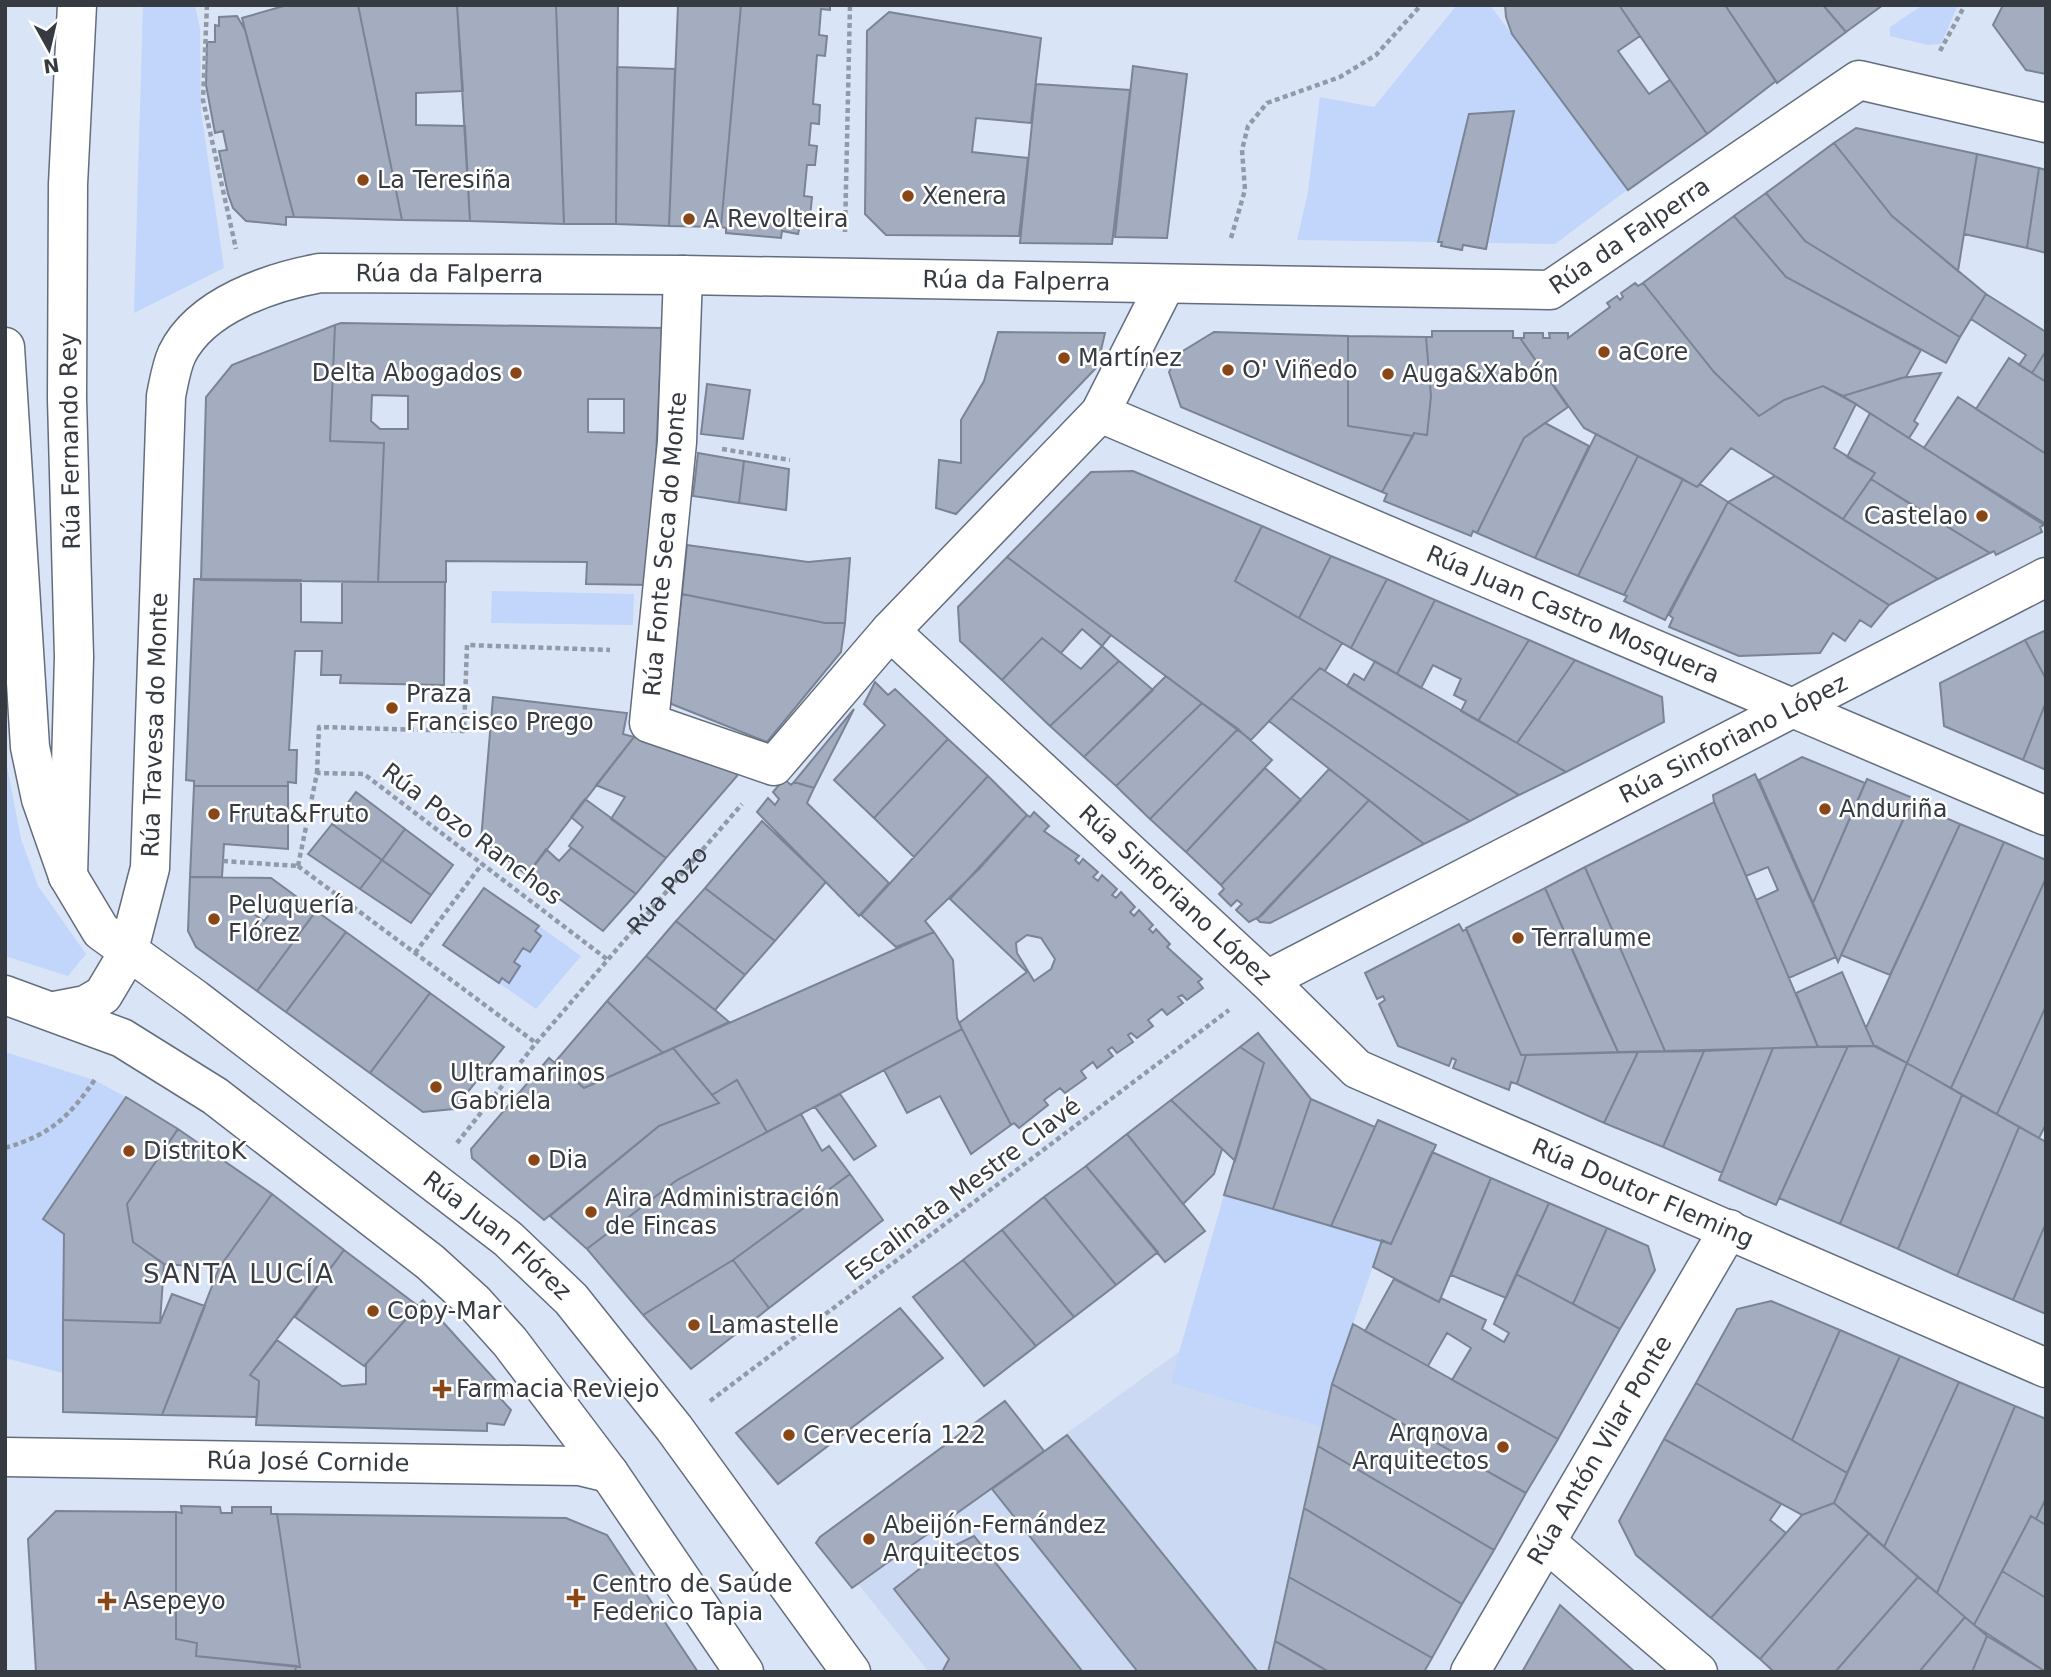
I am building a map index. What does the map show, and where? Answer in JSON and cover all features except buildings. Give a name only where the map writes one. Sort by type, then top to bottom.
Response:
[{"type":"main road","name":"Rúa Fernando Rey","points":[[68,876],[74,657],[67,399],[68,197],[78,5]]},
{"type":"main road","name":"Rúa da Falperra","points":[[166,396],[178,352],[200,326],[259,290],[291,278],[320,273],[683,275],[1550,290],[1859,80],[2046,123]]},
{"type":"main road","name":"Rúa Fonte Seca do Monte","points":[[683,275],[677,442],[649,723],[774,766]]},
{"type":"main road","points":[[774,766],[890,631],[1100,413],[1165,285]]},
{"type":"main road","name":"Rúa Juan Flórez","points":[[5,347],[30,747],[41,799],[68,876],[101,931],[195,999],[508,1239],[571,1299],[674,1428],[851,1672]]},
{"type":"main road","name":"Rúa Travesa do Monte","points":[[55,1011],[86,1005],[103,995],[128,953],[150,868],[166,396]]},
{"type":"main road","name":"Rúa Juan Castro Mosquera","points":[[1100,413],[2046,816]]},
{"type":"main road","name":"Rúa Sinforiano López","points":[[890,631],[1267,980],[2046,577]]},
{"type":"main road","name":"Rúa Doutor Fleming","points":[[1267,980],[1357,1069],[2046,1368]]},
{"type":"main road","points":[[5,995],[55,1011],[122,1038],[215,1096],[430,1262],[474,1302],[510,1342],[609,1473],[744,1672]]},
{"type":"main road","name":"Rúa Antón Vilar Ponte","points":[[1470,1672],[1729,1229]]},
{"type":"main road","name":"Rúa José Cornide","points":[[5,1457],[580,1466],[609,1473]]},
{"type":"main road","points":[[1546,1542],[1698,1672]]},
{"type":"path","points":[[207,5],[203,100],[237,257]]},
{"type":"path","points":[[845,215],[850,5]]},
{"type":"path","points":[[1223,250],[1231,239],[1245,190],[1242,150],[1248,126],[1267,103],[1340,77],[1376,55],[1421,5]]},
{"type":"path","points":[[1933,54],[1943,50],[1965,5]]},
{"type":"path","points":[[677,442],[790,460]]},
{"type":"path","points":[[298,866],[317,774],[319,727],[464,731],[467,645],[656,652]]},
{"type":"path","name":"Rúa Pozo","points":[[449,1152],[536,1043],[774,766]]},
{"type":"path","name":"Rúa Pozo Ranchos","points":[[317,774],[364,774],[608,960]]},
{"type":"path","points":[[223,861],[298,866],[536,1043]]},
{"type":"path","points":[[415,953],[482,864]]},
{"type":"path","name":"Escalinata Mestre Clavé","points":[[701,1408],[1234,1006]]},
{"type":"path","points":[[5,1148],[28,1142],[57,1124],[77,1107],[94,1080]]},
{"type":"shaded area","points":[[143,5],[195,5],[200,29],[201,111],[224,268],[134,313]]},
{"type":"shaded area","points":[[1457,5],[1490,5],[1627,190],[1555,244],[1489,243],[1514,111],[1503,112],[1466,131],[1438,242],[1297,240],[1308,192],[1320,97],[1374,107]]},
{"type":"shaded area","points":[[1923,5],[1958,5],[1941,44],[1928,45],[1890,36],[1890,27]]},
{"type":"shaded area","points":[[492,591],[634,594],[633,625],[491,623]]},
{"type":"shaded area","points":[[5,756],[21,839],[38,886],[86,954],[68,976],[5,956]]},
{"type":"shaded area","points":[[539,926],[581,956],[536,1009],[499,983]]},
{"type":"shaded area","points":[[5,1052],[94,1080],[126,1097],[43,1219],[64,1234],[63,1373],[5,1358]]},
{"type":"shaded area","points":[[1224,1195],[1382,1240],[1332,1384],[1268,1672],[929,1672],[858,1584],[1179,1352]]},
{"type":"shaded area","points":[[1224,1195],[1382,1240],[1332,1384],[1323,1427],[1171,1383]]},
{"type":"place","name":"La Teresiña","points":[[363,180]]},
{"type":"place","name":"Xenera","points":[[908,196]]},
{"type":"place","name":"A Revolteira","points":[[689,219]]},
{"type":"place","name":"aCore","points":[[1604,352]]},
{"type":"place","name":"Martínez","points":[[1064,358]]},
{"type":"place","name":"O' Viñedo","points":[[1228,370]]},
{"type":"place","name":"Delta Abogados","points":[[516,373]]},
{"type":"place","name":"Auga&Xabón","points":[[1388,374]]},
{"type":"place","name":"Castelao","points":[[1982,516]]},
{"type":"place","name":"Praza Francisco Prego","points":[[392,708]]},
{"type":"place","name":"Anduriña","points":[[1825,809]]},
{"type":"place","name":"Fruta&Fruto","points":[[214,814]]},
{"type":"place","name":"Peluquería Flórez","points":[[214,919]]},
{"type":"place","name":"Terralume","points":[[1518,938]]},
{"type":"place","name":"Ultramarinos Gabriela","points":[[436,1087]]},
{"type":"place","name":"DistritoK","points":[[129,1151]]},
{"type":"place","name":"Dia","points":[[534,1160]]},
{"type":"place","name":"Aira Administración de Fincas","points":[[591,1212]]},
{"type":"place","name":"Copy-Mar","points":[[373,1311]]},
{"type":"place","name":"Lamastelle","points":[[694,1325]]},
{"type":"place","name":"Farmacia Reviejo","points":[[442,1389]]},
{"type":"place","name":"Cervecería 122","points":[[789,1435]]},
{"type":"place","name":"Arqnova Arquitectos","points":[[1503,1447]]},
{"type":"place","name":"Abeijón-Fernández Arquitectos","points":[[869,1539]]},
{"type":"place","name":"Centro de Saúde Federico Tapia","points":[[576,1598]]},
{"type":"place","name":"Asepeyo","points":[[107,1601]]},
{"type":"district","name":"SANTA LUCÍA","points":[[239,1274]]}]
